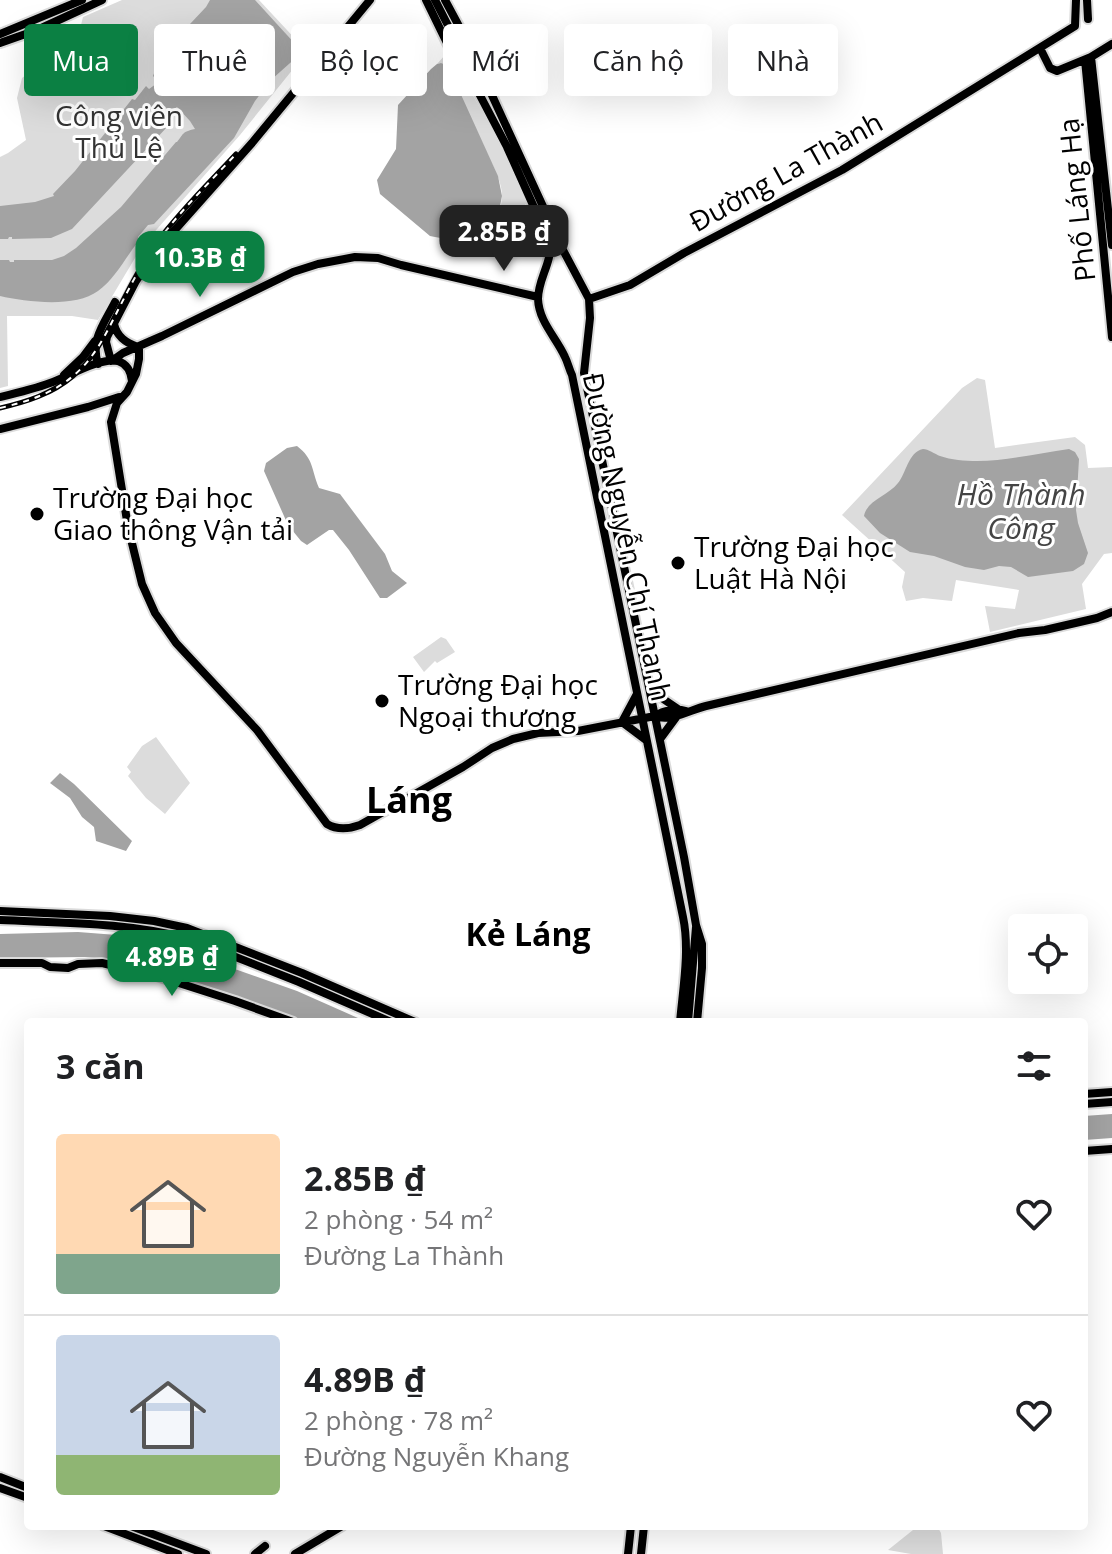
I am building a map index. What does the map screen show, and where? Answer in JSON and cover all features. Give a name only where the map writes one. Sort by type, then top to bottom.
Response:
[{"type":"main road","points":[[0,34],[82,0]]},
{"type":"main road","points":[[0,43],[102,0]]},
{"type":"main road","points":[[56,381],[77,363],[113,320],[157,250],[252,143],[370,0]]},
{"type":"main road","name":"Đường Nguyễn Chí Thanh","points":[[426,0],[443,35]]},
{"type":"main road","points":[[435,0],[447,24]]},
{"type":"main road","name":"Đường Nguyễn Chí Thanh","points":[[445,0],[458,24]]},
{"type":"main road","name":"Đường La Thành","points":[[589,299],[630,285],[821,181],[1040,48],[1075,26],[1076,0]]},
{"type":"main road","points":[[1087,0],[1088,19]]},
{"type":"main road","points":[[1040,48],[1050,68],[1055,71],[1088,59],[1112,44]]},
{"type":"main road","name":"Phố Láng Hạ","points":[[1088,59],[1103,194],[1112,337]]},
{"type":"main road","name":"Đường Nguyễn Chí Thanh","points":[[480,96],[554,241],[589,299],[585,375],[700,935],[703,955],[697,1018]]},
{"type":"main road","name":"Đường Nguyễn Chí Thanh","points":[[490,96],[554,241]]},
{"type":"main road","name":"Phố Láng Hạ","points":[[1103,194],[1112,245]]},
{"type":"main road","points":[[0,397],[107,362],[293,272],[355,257],[378,258],[538,297],[554,241]]},
{"type":"main road","name":"Đường Nguyễn Chí Thanh","points":[[538,297],[541,315],[565,357],[572,378],[686,930],[680,1018]]},
{"type":"main road","points":[[107,362],[106,342],[115,302]]},
{"type":"main road","points":[[113,320],[123,340],[139,347]]},
{"type":"main road","points":[[96,340],[94,352],[107,362],[124,364],[132,381]]},
{"type":"main road","points":[[139,347],[138,367],[127,392],[114,407],[111,422],[134,555],[142,584],[155,613],[176,643],[257,730],[321,817],[331,826],[346,828],[360,825],[506,741],[528,734],[578,731],[655,716],[663,718],[913,657],[1112,614]]},
{"type":"main road","points":[[572,378],[585,375]]},
{"type":"main road","points":[[0,429],[122,396]]},
{"type":"main road","points":[[93,406],[103,411],[111,422]]},
{"type":"main road","points":[[596,495],[609,492]]},
{"type":"main road","points":[[622,722],[637,691],[649,688],[681,712]]},
{"type":"main road","points":[[660,739],[681,712]]},
{"type":"main road","points":[[622,722],[647,741]]},
{"type":"main road","points":[[651,762],[664,760]]},
{"type":"main road","points":[[191,934],[0,920],[0,911],[154,921],[286,966],[385,1018]]},
{"type":"main road","points":[[688,1018],[696,925]]},
{"type":"main road","points":[[686,930],[693,950]]},
{"type":"main road","points":[[0,963],[42,963],[50,967],[68,968],[78,964],[102,963],[157,976],[282,1018]]},
{"type":"main road","points":[[369,1007],[403,1018]]},
{"type":"main road","points":[[264,1011],[266,1018]]},
{"type":"main road","points":[[1088,1094],[1112,1092]]},
{"type":"main road","points":[[1088,1104],[1112,1102]]},
{"type":"main road","points":[[1088,1151],[1112,1149]]},
{"type":"main road","points":[[0,1477],[24,1486]]},
{"type":"main road","points":[[0,1488],[24,1497]]},
{"type":"main road","points":[[115,1530],[178,1554]]},
{"type":"main road","points":[[142,1530],[206,1554]]},
{"type":"main road","points":[[295,1554],[335,1530]]},
{"type":"main road","points":[[628,1554],[631,1530]]},
{"type":"main road","points":[[641,1554],[644,1530]]},
{"type":"main road","points":[[255,1554],[265,1546]]},
{"type":"green space","name":"Công viên Thủ Lệ","points":[[122,0],[259,0],[291,34],[291,72],[275,92],[275,24],[154,24],[154,96],[271,96],[150,237],[98,320],[72,316],[7,316],[8,386],[0,388],[0,157],[26,140],[17,98],[22,78],[24,76],[24,96],[138,96],[138,24],[81,24],[83,17]]},
{"type":"green space","points":[[459,96],[473,96],[525,193],[527,201],[521,215],[503,227],[491,223],[498,213],[502,194],[477,130]]},
{"type":"green space","points":[[977,378],[985,380],[995,448],[1075,437],[1085,445],[1088,468],[1112,467],[1112,553],[1104,554],[1082,584],[1086,609],[990,632],[985,606],[1015,609],[1019,590],[956,580],[952,601],[923,598],[906,601],[902,587],[905,572],[842,515],[962,388]]},
{"type":"green space","points":[[441,637],[455,652],[437,663],[435,661],[424,672],[413,657]]},
{"type":"green space","points":[[156,737],[190,783],[165,814],[146,798],[128,776],[131,772],[127,767],[142,746]]},
{"type":"green space","points":[[913,1530],[939,1530],[941,1533],[943,1554],[888,1550]]},
{"type":"water","points":[[210,0],[255,0],[291,39],[291,62],[275,76],[275,24],[190,24]]},
{"type":"water","points":[[437,64],[443,64],[443,96],[462,96],[498,176],[502,196],[498,216],[458,241],[430,236],[380,194],[377,180],[396,149],[398,105],[406,96],[427,96],[427,73]]},
{"type":"water","points":[[154,85],[154,96],[259,96],[234,138],[154,224],[148,225],[115,274],[98,291],[64,302],[37,302],[0,296],[0,260],[52,260],[76,248],[121,207],[183,134],[195,129],[177,107],[171,111],[168,126],[72,229],[51,238],[0,239],[0,206],[35,202],[54,196],[132,99],[135,100],[146,86],[149,89]]},
{"type":"water","points":[[297,446],[309,460],[319,488],[340,494],[385,554],[392,571],[407,583],[387,598],[380,598],[333,530],[307,545],[288,525],[264,471],[266,463],[287,448]]},
{"type":"water","name":"Hồ Thành Công","points":[[923,449],[949,458],[977,461],[1069,449],[1079,459],[1076,510],[1088,553],[1084,564],[1073,571],[1028,577],[1011,567],[984,570],[965,567],[934,556],[910,552],[880,533],[864,516],[873,502],[898,483],[914,454]]},
{"type":"water","points":[[60,773],[132,841],[126,851],[96,841],[94,827],[82,817],[70,798],[50,783]]},
{"type":"water","points":[[78,932],[132,938],[215,962],[297,991],[358,1018],[294,1018],[225,992],[116,960],[85,957],[0,958],[0,934]]},
{"type":"water","points":[[1112,1114],[1112,1138],[1088,1140],[1088,1116]]},
{"type":"railway","points":[[0,408],[48,392],[65,382],[87,362],[99,346],[152,249],[236,154]]},
{"type":"place","name":"Trường Đại học Giao thông Vận tải","points":[[37,514]]},
{"type":"place","name":"Trường Đại học Luật Hà Nội","points":[[678,563]]},
{"type":"place","name":"Trường Đại học Ngoại thương","points":[[382,701]]},
{"type":"district","name":"Láng","points":[[409,800]]},
{"type":"district","name":"Kẻ Láng","points":[[528,935]]}]
